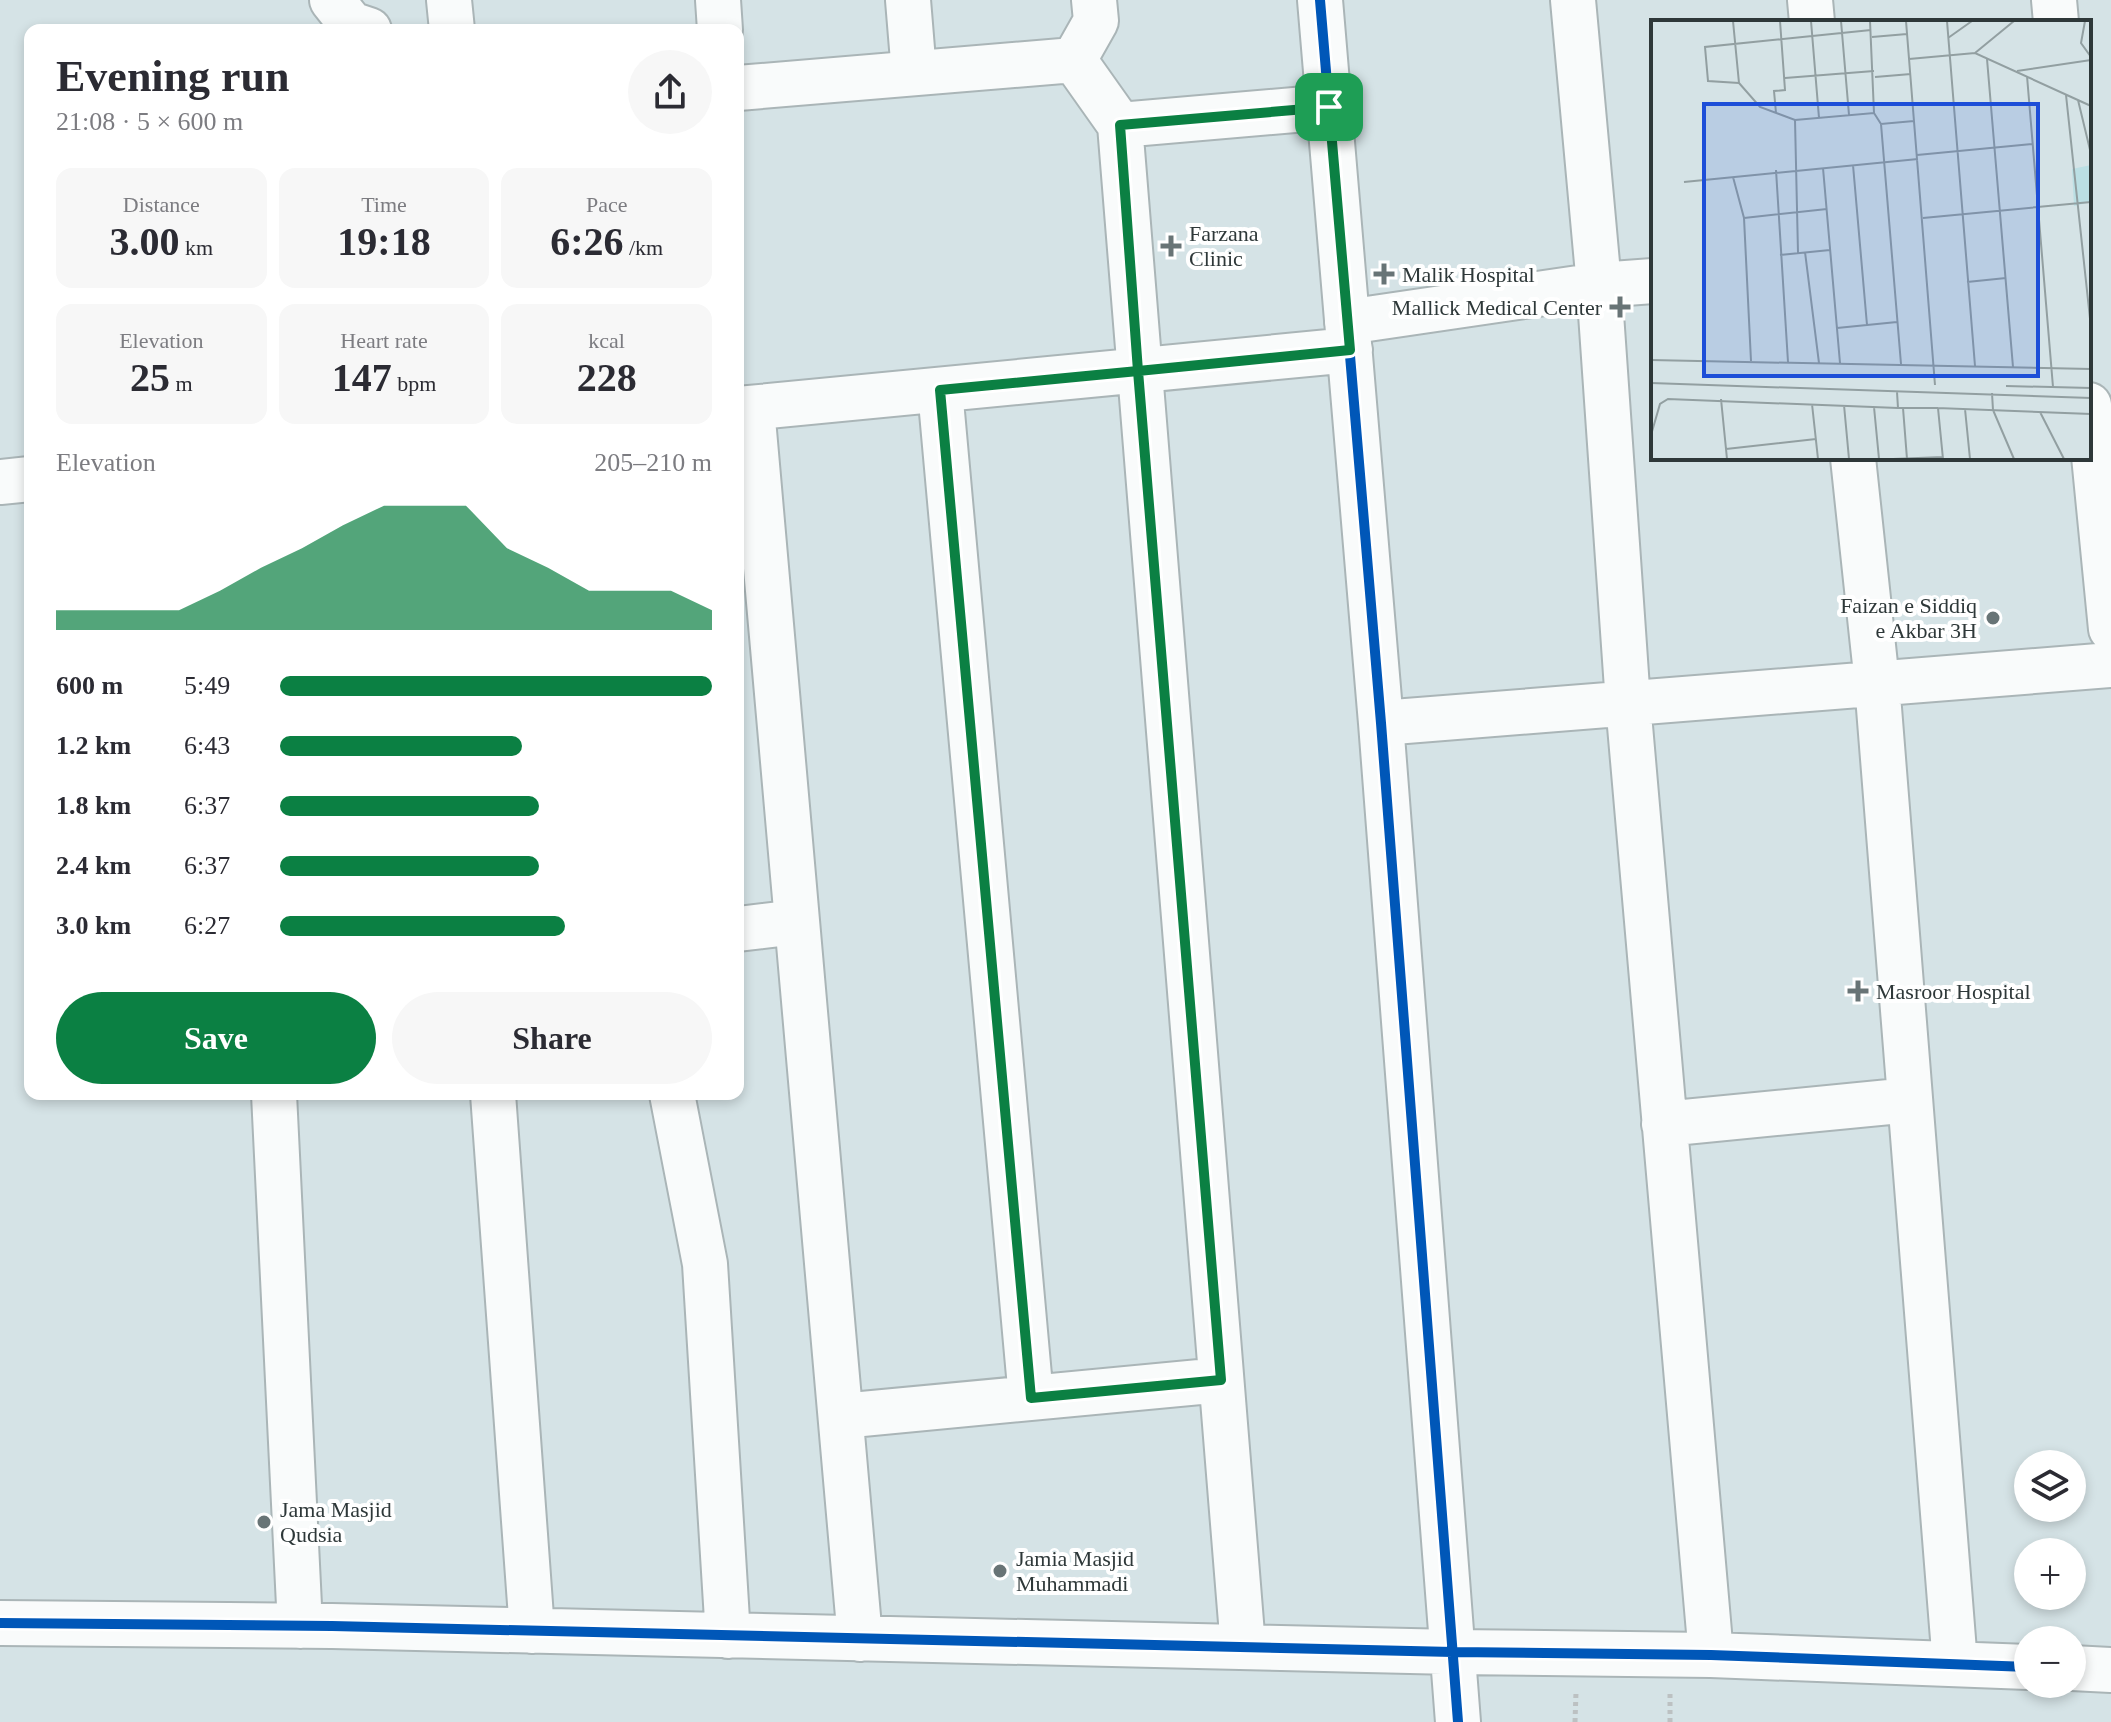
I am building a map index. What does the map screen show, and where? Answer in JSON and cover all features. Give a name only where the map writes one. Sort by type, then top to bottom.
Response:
[{"type":"street","points":[[332,0],[351,24]]},
{"type":"street","points":[[449,0],[451,24]]},
{"type":"street","points":[[718,0],[720,24]]},
{"type":"street","points":[[908,0],[914,73]]},
{"type":"street","points":[[1074,60],[1096,21],[1094,0]]},
{"type":"street","points":[[1320,0],[1381,723],[1458,1722]]},
{"type":"street","points":[[1573,0],[1599,285],[1628,703],[1711,1655]]},
{"type":"street","points":[[1810,0],[1812,20]]},
{"type":"street","points":[[2054,0],[2056,20]]},
{"type":"street","points":[[744,87],[1074,60]]},
{"type":"street","points":[[1074,60],[1120,125],[1243,1647]]},
{"type":"street","points":[[1120,125],[1329,107]]},
{"type":"street","points":[[860,1639],[797,922],[756,667],[745,408],[1138,371],[1348,336],[1599,285],[1651,281]]},
{"type":"street","points":[[940,390],[1031,1398]]},
{"type":"street","points":[[2091,425],[2111,629]]},
{"type":"street","points":[[1853,460],[1877,683],[1955,1664]]},
{"type":"street","points":[[0,482],[24,480]]},
{"type":"street","points":[[1381,723],[2111,665]]},
{"type":"street","points":[[744,928],[797,922]]},
{"type":"street","points":[[274,1100],[300,1626]]},
{"type":"street","points":[[493,1100],[532,1631]]},
{"type":"street","points":[[673,1100],[705,1264],[728,1636]]},
{"type":"street","points":[[1664,1124],[1910,1100]]},
{"type":"street","points":[[841,1416],[1221,1380]]},
{"type":"street","points":[[0,1623],[300,1626],[1711,1655],[2014,1666]]},
{"type":"street","points":[[2086,1669],[2111,1670]]},
{"type":"path","points":[[1575,1692],[1575,1722]]},
{"type":"path","points":[[1670,1693],[1670,1722]]},
{"type":"cycle path","points":[[1320,0],[1381,723],[1458,1722]]},
{"type":"cycle path","points":[[0,1623],[332,1626],[1453,1652],[1711,1655],[2014,1666]]},
{"type":"place","name":"Farzana Clinic","points":[[1171,246]]},
{"type":"place","name":"Malik Hospital","points":[[1384,274]]},
{"type":"place","name":"Mallick Medical Center","points":[[1620,307]]},
{"type":"place","name":"Faizan e Siddiq e Akbar 3H","points":[[1993,618]]},
{"type":"place","name":"Masroor Hospital","points":[[1858,991]]},
{"type":"place","name":"Jama Masjid Qudsia","points":[[264,1522]]},
{"type":"place","name":"Jamia Masjid Muhammadi","points":[[1000,1571]]},
{"type":"route","points":[[1329,107],[1120,125],[1138,371],[940,390],[1031,1398],[1221,1380],[1138,371],[1350,350],[1329,107]]}]
